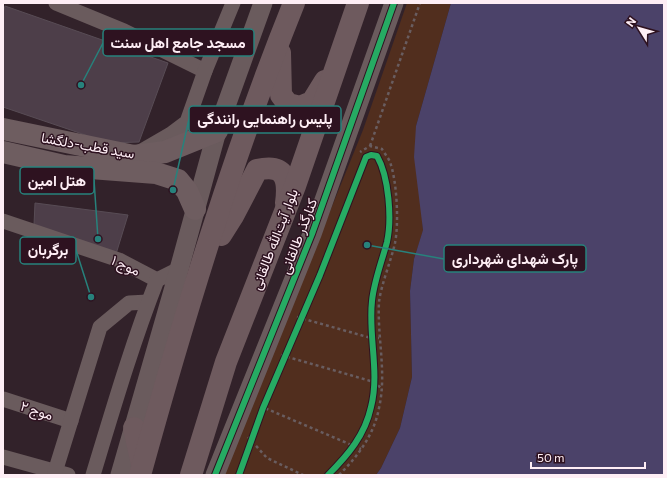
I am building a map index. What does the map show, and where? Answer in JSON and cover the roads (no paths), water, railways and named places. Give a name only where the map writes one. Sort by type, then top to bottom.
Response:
[{"type":"main road","points":[[141,470],[190,268],[246,130],[294,3]]},
{"type":"main road","name":"بلوار آیت‌الله طالقانی","points":[[191,475],[226,362],[295,186],[358,3]]},
{"type":"main road","points":[[280,39],[281,95],[288,104],[300,107],[312,102],[340,56]]},
{"type":"main road","name":"سید قطب-دلگشا","points":[[3,129],[134,156],[165,152],[217,131]]},
{"type":"main road","name":"سید قطب-دلگشا","points":[[3,152],[64,166],[156,173],[178,180],[187,191],[195,209]]},
{"type":"main road","points":[[190,268],[233,216],[257,170],[264,168],[273,169],[282,173],[287,180],[288,190],[286,206]]},
{"type":"main road","points":[[134,428],[141,470]]},
{"type":"street","points":[[56,3],[124,31],[205,71]]},
{"type":"street","points":[[134,156],[171,134],[187,122],[205,71],[233,3]]},
{"type":"street","points":[[120,475],[134,428],[190,268],[195,209],[217,131],[263,3]]},
{"type":"street","name":"کنارگذر طالقانی","points":[[215,475],[312,234],[394,3]]},
{"type":"street","name":"موج ۱","points":[[3,222],[119,260],[157,280]]},
{"type":"street","points":[[93,475],[130,352],[157,280],[190,268]]},
{"type":"street","points":[[3,457],[62,473],[71,421],[100,327],[129,303],[148,302]]},
{"type":"street","name":"موج ۲","points":[[3,399],[71,421]]},
{"type":"place","name":"مسجد جامع اهل سنت","points":[[81,85]]},
{"type":"place","name":"پلیس راهنمایی رانندگی","points":[[173,190]]},
{"type":"place","name":"هتل امین","points":[[98,239]]},
{"type":"place","name":"پارک شهدای شهرداری","points":[[367,245]]},
{"type":"place","name":"برگربان","points":[[91,297]]}]
